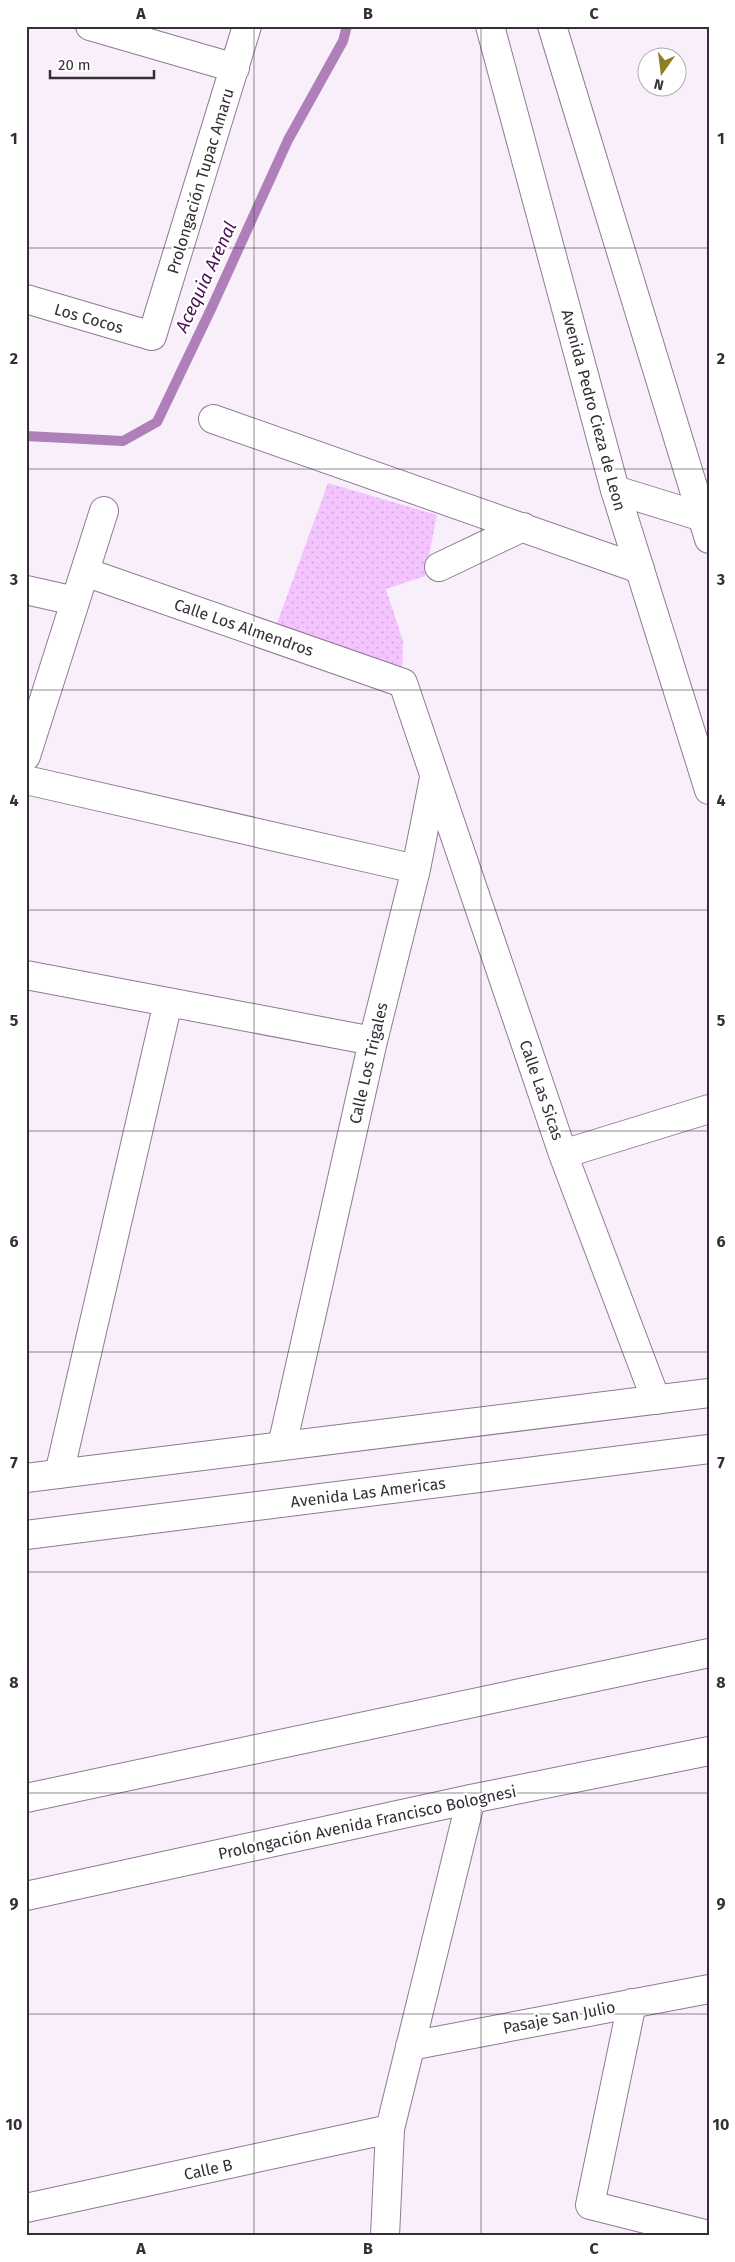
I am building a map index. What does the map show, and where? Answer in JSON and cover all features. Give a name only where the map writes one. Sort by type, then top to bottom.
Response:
[{"type":"street","points":[[90,26],[235,68]]},
{"type":"street","name":"Prolongación Tupac Amaru","points":[[152,336],[247,26]]},
{"type":"street","name":"Avenida Pedro Cieza de Leon","points":[[490,26],[615,490],[709,790]]},
{"type":"street","points":[[552,26],[706,524]]},
{"type":"street","name":"Los Cocos","points":[[26,300],[152,336]]},
{"type":"street","points":[[213,419],[640,569]]},
{"type":"street","points":[[615,490],[706,524]]},
{"type":"street","points":[[26,756],[104,510]]},
{"type":"street","points":[[439,567],[523,527]]},
{"type":"street","name":"Calle Los Almendros","points":[[85,572],[403,683]]},
{"type":"street","points":[[26,590],[75,601]]},
{"type":"street","name":"Calle Los Trigales","points":[[282,1446],[373,1041],[416,869],[434,778],[403,683]]},
{"type":"street","name":"Calle Las Sicas","points":[[434,778],[563,1154],[656,1400]]},
{"type":"street","points":[[26,780],[416,869]]},
{"type":"street","points":[[26,975],[373,1041]]},
{"type":"street","points":[[59,1474],[168,1002]]},
{"type":"street","points":[[563,1154],[709,1109]]},
{"type":"street","points":[[26,1478],[709,1393]]},
{"type":"street","name":"Avenida Las Americas","points":[[26,1535],[709,1449]]},
{"type":"street","points":[[26,1798],[709,1653]]},
{"type":"street","name":"Prolongación Avenida Francisco Bolognesi","points":[[26,1896],[471,1799],[709,1751]]},
{"type":"street","points":[[385,2236],[390,2129],[471,1799]]},
{"type":"street","name":"Pasaje San Julio","points":[[410,2046],[709,1989]]},
{"type":"street","points":[[632,2003],[590,2205],[709,2235]]},
{"type":"street","name":"Calle B","points":[[26,2208],[390,2129]]},
{"type":"shaded area","points":[[328,483],[437,515],[425,576],[386,589],[403,641],[402,672],[275,629]]},
{"type":"waterway","name":"Acequia Arenal","points":[[26,436],[123,441],[157,422],[288,140],[343,41],[347,26]]}]
